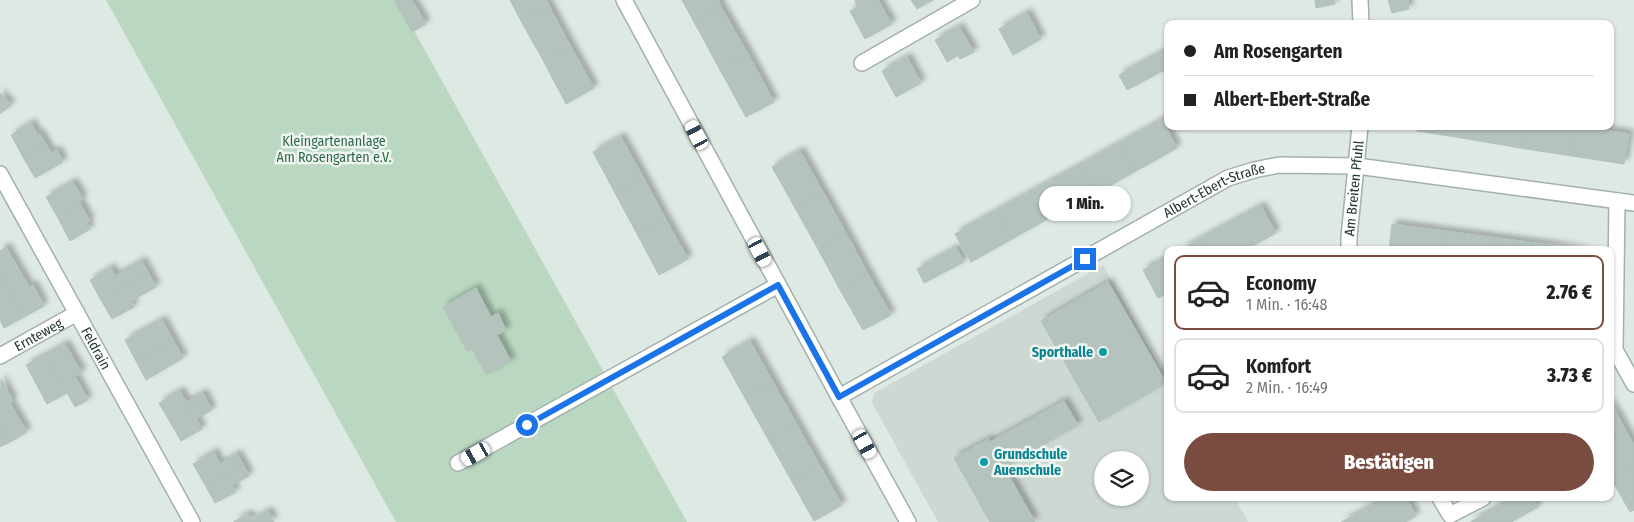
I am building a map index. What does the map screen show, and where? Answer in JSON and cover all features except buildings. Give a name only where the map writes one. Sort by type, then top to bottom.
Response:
[{"type":"street","points":[[624,0],[908,522]]},
{"type":"street","points":[[862,63],[972,0]]},
{"type":"street","points":[[1360,0],[1361,20]]},
{"type":"street","name":"Am Breiten Pfuhl","points":[[1350,246],[1360,130]]},
{"type":"street","name":"Albert-Ebert-Straße","points":[[839,397],[1228,178],[1254,170],[1279,165],[1358,166],[1634,203]]},
{"type":"street","name":"Feldrain","points":[[0,174],[192,522]]},
{"type":"street","points":[[1617,201],[1615,350],[1634,384]]},
{"type":"street","points":[[458,463],[778,285]]},
{"type":"street","name":"Ernteweg","points":[[0,356],[77,313]]},
{"type":"street","points":[[1442,501],[1450,515],[1477,501]]},
{"type":"shaded area","name":"Grundschule Auenschule","points":[[1103,265],[1164,374],[1164,501],[1237,501],[1248,522],[938,522],[872,403],[874,393]]},
{"type":"green space","name":"Kleingartenanlage Am Rosengarten e.V.","points":[[106,0],[397,0],[687,522],[396,522]]},
{"type":"place","name":"Sporthalle","points":[[1103,352]]},
{"type":"place","name":"Grundschule Auenschule","points":[[984,462]]},
{"type":"route","points":[[527,425],[778,285],[839,397],[1085,259]]}]
